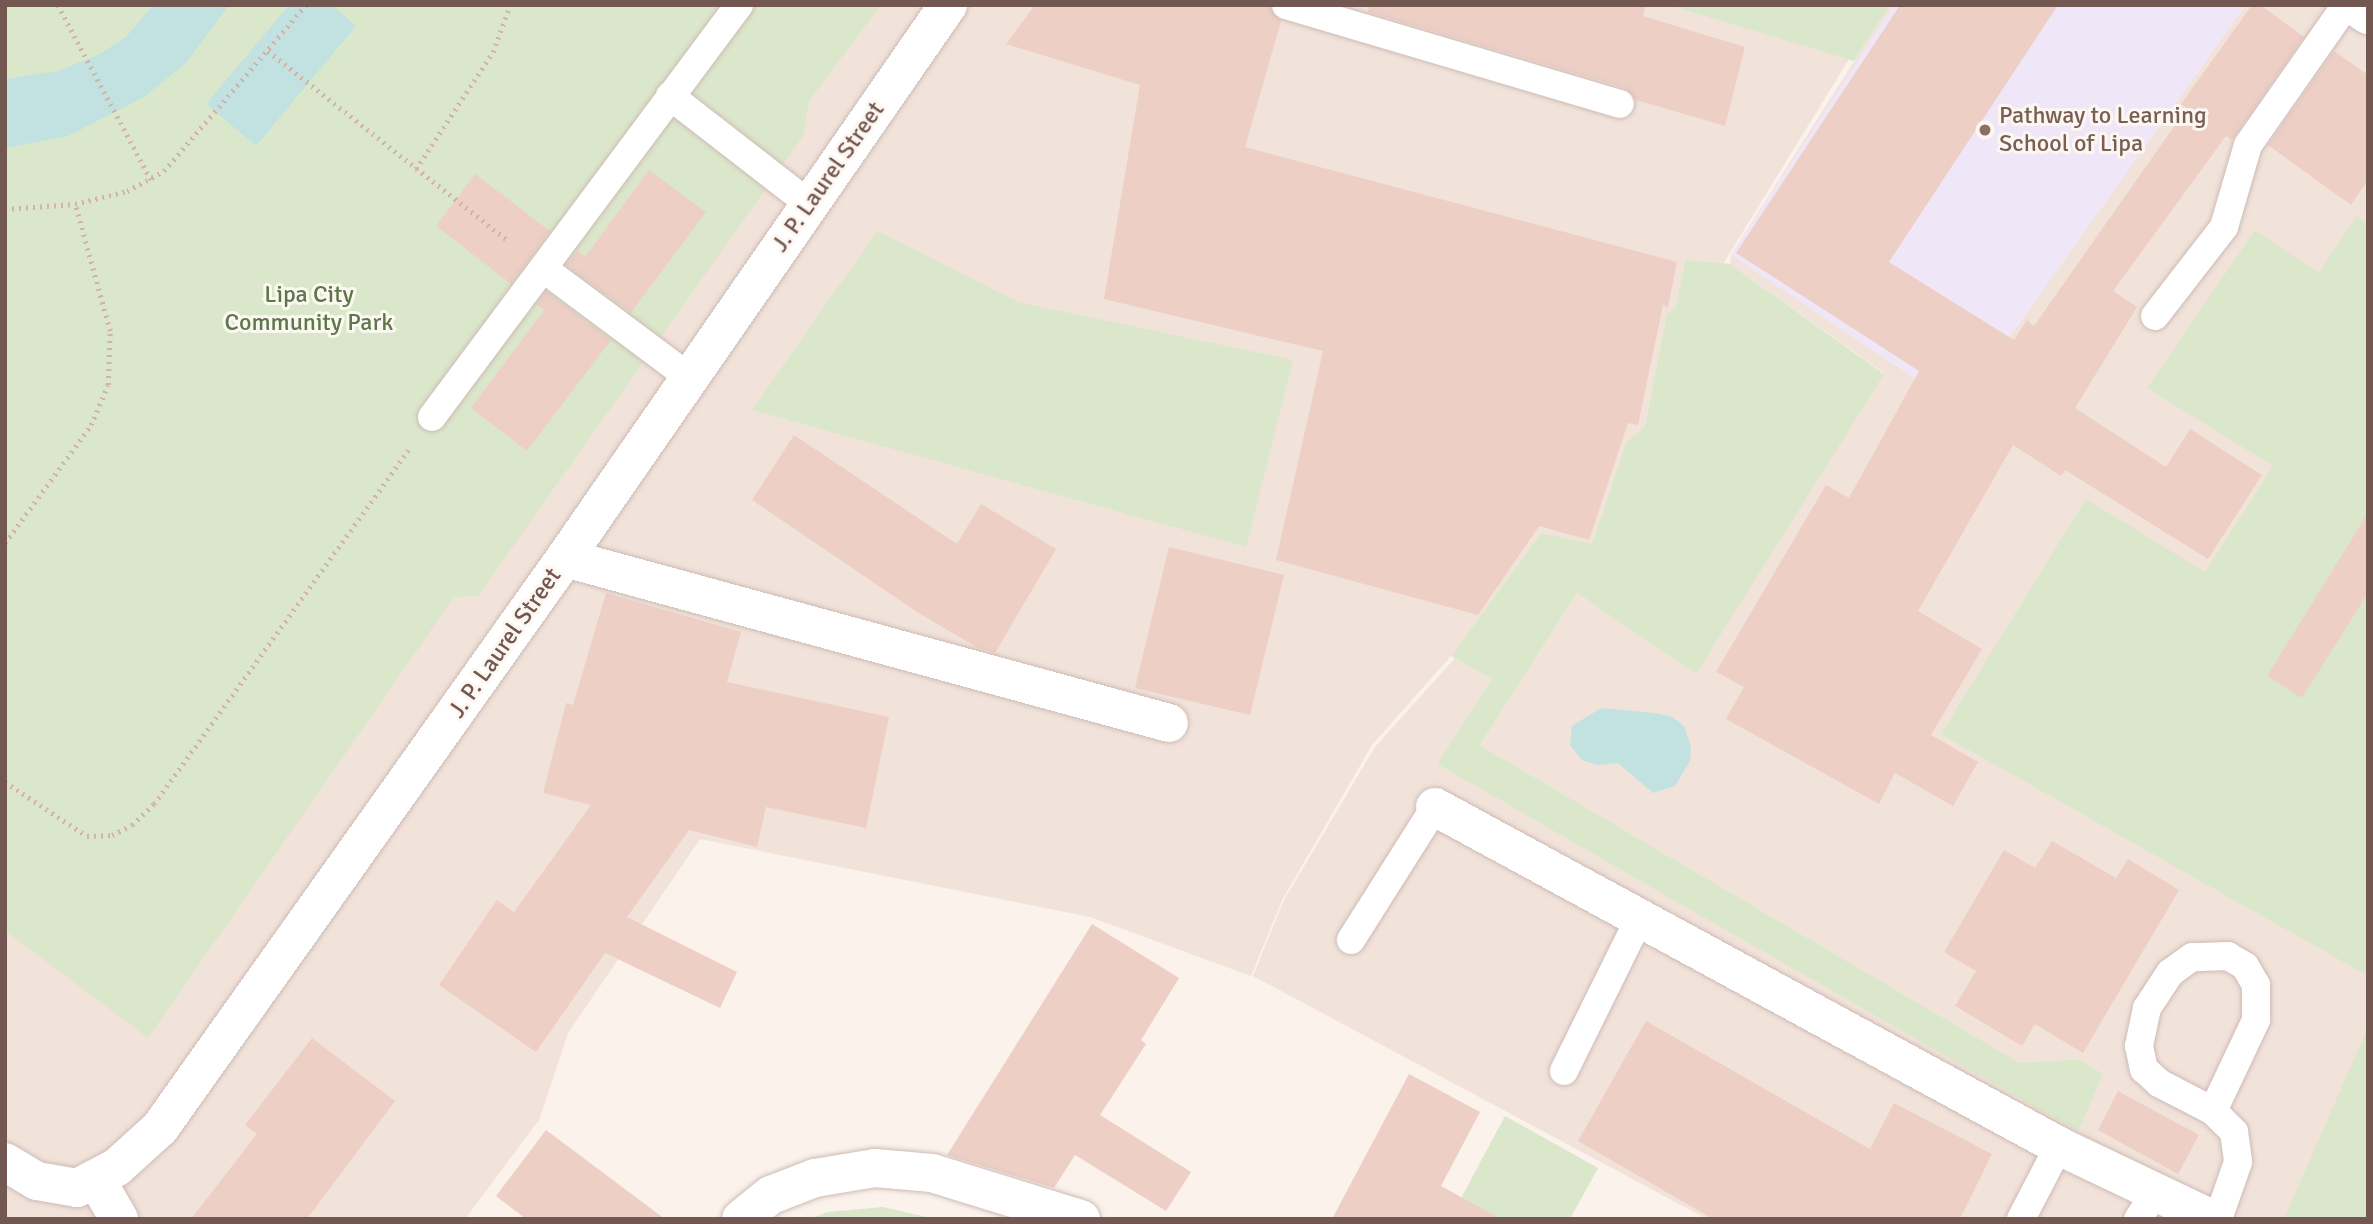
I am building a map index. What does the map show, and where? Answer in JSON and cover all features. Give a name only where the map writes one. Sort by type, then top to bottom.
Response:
[{"type":"street","name":"J. P. Laurel Street","points":[[5,1162],[58,1188],[97,1181],[141,1149],[160,1128],[565,558],[948,5]]},
{"type":"street","points":[[2353,5],[2368,15]]},
{"type":"street","points":[[565,558],[1169,723]]},
{"type":"street","points":[[1435,807],[2059,1146],[2146,1206],[2212,1219]]},
{"type":"street","points":[[741,1219],[771,1195],[804,1182],[875,1168],[932,1173],[1082,1219]]},
{"type":"street","points":[[97,1181],[118,1219]]},
{"type":"lane","points":[[432,417],[739,5]]},
{"type":"lane","points":[[1286,5],[1619,104]]},
{"type":"lane","points":[[2155,316],[2224,227],[2248,145],[2346,5]]},
{"type":"lane","points":[[670,96],[809,204]]},
{"type":"lane","points":[[544,268],[689,377]]},
{"type":"lane","points":[[1351,940],[1435,807]]},
{"type":"lane","points":[[1564,1071],[1639,919]]},
{"type":"lane","points":[[2213,1111],[2256,1020],[2256,985],[2245,966],[2228,956],[2193,957],[2170,973],[2147,1008],[2139,1046],[2144,1069],[2159,1083],[2213,1111],[2228,1122],[2239,1145],[2230,1193],[2218,1219]]},
{"type":"lane","points":[[2021,1219],[2059,1146]]},
{"type":"path","points":[[58,5],[117,122],[151,180]]},
{"type":"path","points":[[5,209],[75,204],[151,180],[181,156],[306,5]]},
{"type":"path","points":[[416,169],[493,52],[510,5]]},
{"type":"path","points":[[268,51],[544,268]]},
{"type":"path","points":[[5,543],[100,411],[108,385],[110,331],[75,204]]},
{"type":"path","points":[[5,782],[87,836],[112,835],[139,820],[432,417]]},
{"type":"shaded area","points":[[5,5],[1668,5],[1849,59],[1723,264],[1685,260],[1675,309],[1667,315],[1645,426],[1626,443],[1592,545],[1541,533],[1451,656],[1372,745],[1282,900],[1251,976],[1090,917],[700,839],[568,1033],[539,1120],[465,1219],[5,1219]]},
{"type":"shaded area","points":[[1890,5],[2368,5],[2368,1219],[1707,1219],[1253,976],[1283,902],[1375,747],[1455,658],[1492,679],[1437,764],[2078,1131],[2102,1074],[2079,1059],[2020,1063],[1480,745],[1577,593],[1695,673],[1884,373],[1730,264],[1731,255]]},
{"type":"shaded area","name":"Pathway to Learning School of Lipa","points":[[1894,5],[2246,5],[1959,408],[1731,255]]},
{"type":"green space","name":"Lipa City Community Park","points":[[5,5],[881,5],[809,101],[803,136],[478,596],[454,597],[148,1038],[5,931]]},
{"type":"green space","points":[[1668,5],[1890,5],[1854,61]]},
{"type":"green space","points":[[2356,216],[2368,224],[2368,976],[1941,734],[2086,499],[2205,572],[2273,466],[2147,388],[2255,230],[2319,273]]},
{"type":"green space","points":[[877,231],[1018,302],[1293,360],[1246,547],[752,410]]},
{"type":"green space","points":[[1685,260],[1730,264],[1884,374],[1696,674],[1577,593],[1480,745],[2020,1063],[2079,1059],[2103,1074],[2078,1132],[1437,764],[1492,679],[1451,656],[1541,533],[1592,544],[1626,443],[1645,426],[1667,314],[1675,309]]},
{"type":"green space","points":[[2368,1027],[2368,1219],[2284,1219]]},
{"type":"green space","points":[[1505,1116],[1598,1168],[1570,1219],[1450,1219]]},
{"type":"green space","points":[[883,1207],[936,1219],[810,1219],[828,1212]]},
{"type":"water","points":[[153,5],[229,5],[187,62],[144,97],[68,136],[5,148],[5,79],[58,71],[100,54],[126,37]]},
{"type":"water","points":[[289,5],[332,5],[356,26],[256,146],[206,104]]},
{"type":"water","points":[[1601,708],[1654,713],[1672,717],[1684,726],[1691,747],[1690,761],[1675,786],[1653,793],[1618,763],[1597,765],[1582,760],[1570,745],[1572,726]]},
{"type":"building","points":[[1035,5],[1270,5],[1281,21],[1245,147],[1677,262],[1668,307],[1663,305],[1638,425],[1628,423],[1589,540],[1539,526],[1478,615],[1276,560],[1323,351],[1104,299],[1140,85],[1006,44]]},
{"type":"building","points":[[1370,5],[1646,5],[1643,16],[1745,47],[1725,126],[1636,100],[1625,88],[1368,12]]},
{"type":"building","points":[[1900,5],[2058,5],[1889,262],[2014,340],[2027,320],[2034,326],[2187,108],[2181,104],[2252,5],[2260,5],[2304,37],[2232,140],[2226,136],[2113,291],[2137,307],[2075,408],[2166,467],[2190,429],[2262,475],[2208,559],[2065,470],[2061,476],[2013,445],[1918,611],[1982,649],[1931,735],[1978,762],[1953,806],[1895,773],[1879,804],[1726,719],[1744,687],[1716,672],[1826,485],[1849,498],[1919,371],[1736,253]]},
{"type":"building","points":[[2334,51],[2368,75],[2368,180],[2351,205],[2268,145]]},
{"type":"building","points":[[649,170],[706,212],[631,313],[566,265],[577,251],[585,257]]},
{"type":"building","points":[[475,174],[550,231],[511,284],[436,226]]},
{"type":"building","points":[[546,291],[611,340],[527,451],[471,408],[544,310],[537,304]]},
{"type":"building","points":[[794,435],[957,544],[981,504],[1056,549],[995,653],[978,648],[917,612],[752,500]]},
{"type":"building","points":[[2368,513],[2368,593],[2302,698],[2267,676]]},
{"type":"building","points":[[1169,547],[1284,575],[1250,715],[1135,688]]},
{"type":"building","points":[[606,593],[741,632],[727,682],[889,717],[866,828],[766,807],[757,847],[689,830],[627,917],[737,972],[720,1008],[605,953],[536,1052],[439,985],[497,900],[514,912],[591,805],[543,793],[566,703],[573,705]]},
{"type":"building","points":[[2052,841],[2116,878],[2128,859],[2179,890],[2083,1053],[2035,1024],[2022,1046],[1955,1006],[1976,971],[1944,952],[2004,850],[2035,868]]},
{"type":"building","points":[[1092,924],[1179,978],[1141,1040],[1146,1044],[1100,1115],[1191,1172],[1166,1211],[1075,1155],[1054,1188],[947,1155]]},
{"type":"building","points":[[1646,1021],[1870,1149],[1894,1103],[1992,1154],[1960,1219],[1713,1219],[1578,1141]]},
{"type":"building","points":[[312,1038],[395,1101],[307,1219],[191,1219],[257,1134],[245,1125]]},
{"type":"building","points":[[1409,1074],[1480,1112],[1441,1186],[1501,1219],[1332,1219]]},
{"type":"building","points":[[2118,1091],[2199,1135],[2178,1174],[2098,1130]]},
{"type":"building","points":[[546,1130],[665,1219],[526,1219],[496,1196]]},
{"type":"place","name":"Pathway to Learning School of Lipa","points":[[1985,130]]}]
